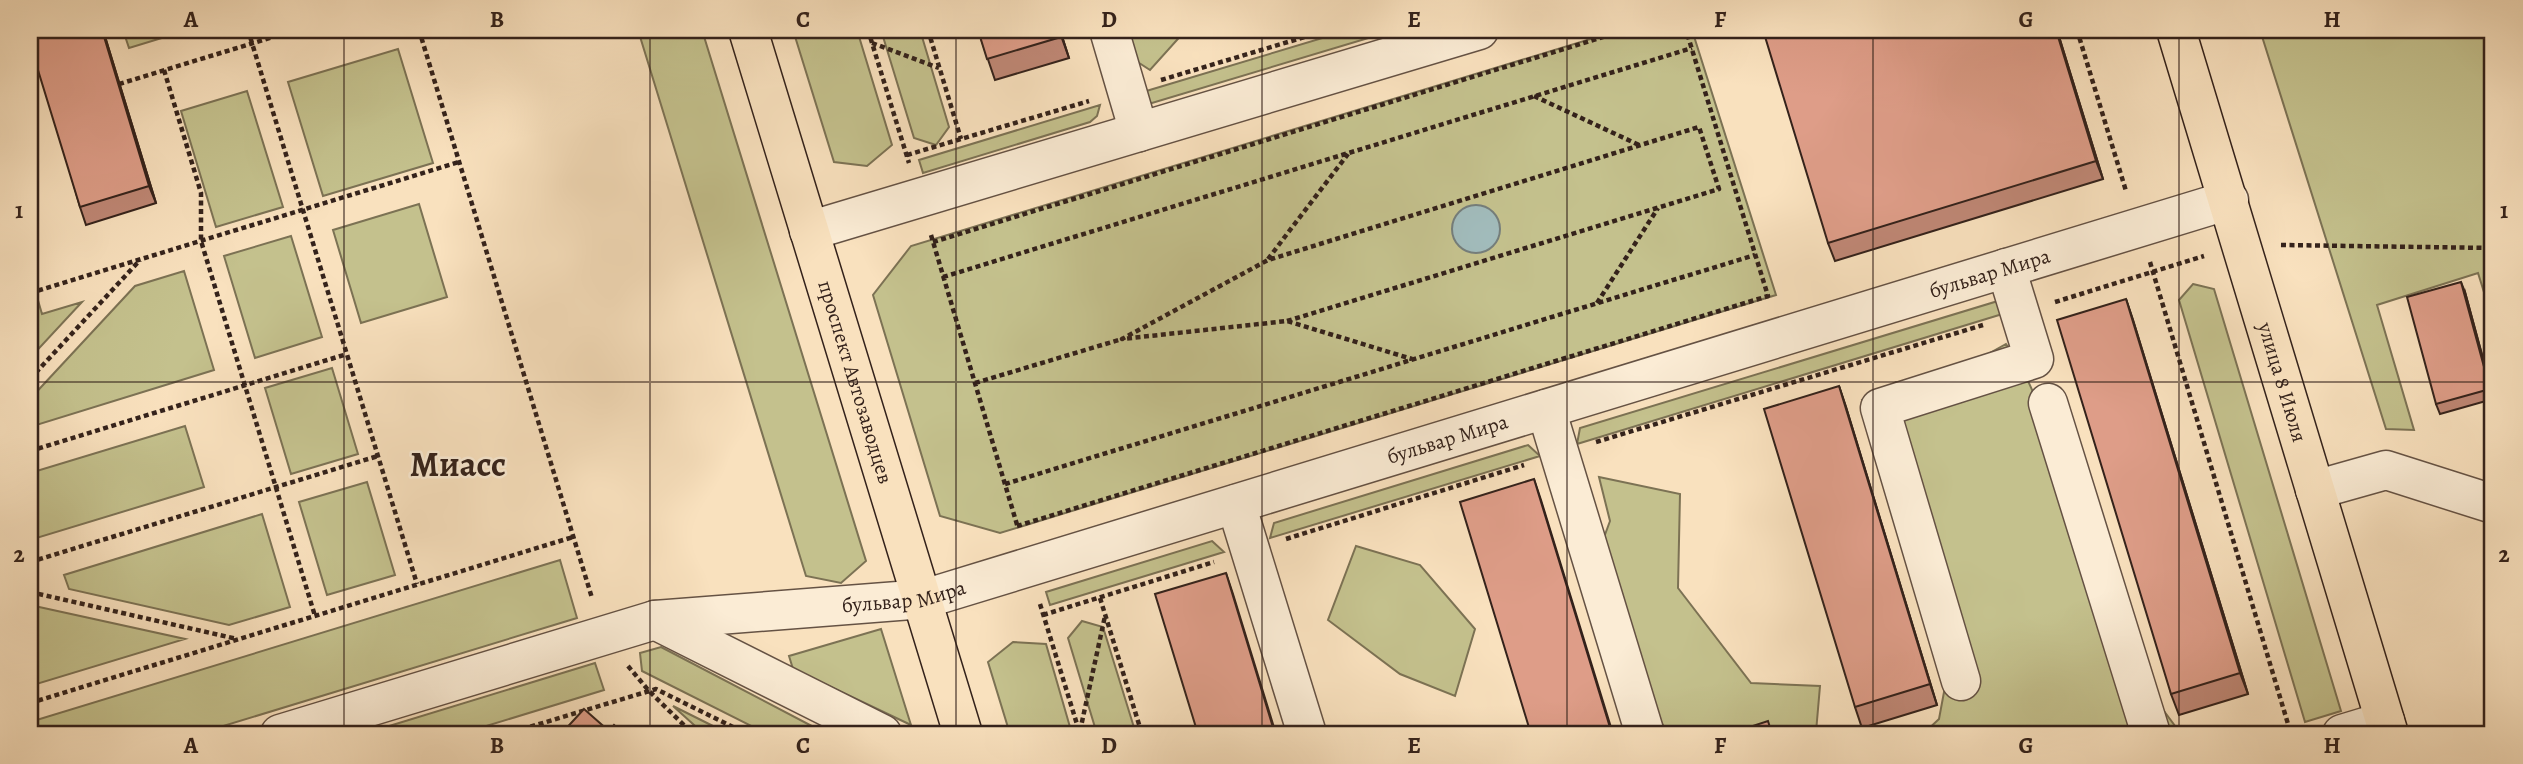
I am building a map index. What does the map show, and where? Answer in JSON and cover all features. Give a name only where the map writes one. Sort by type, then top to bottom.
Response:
[{"type":"main road","name":"проспект Автозаводцев","points":[[748,30],[964,734]]},
{"type":"main road","name":"улица 8 Июля","points":[[2176,30],[2243,244],[2387,728]]},
{"type":"street","points":[[1109,30],[1139,132]]},
{"type":"street","points":[[809,231],[1455,33]]},
{"type":"street","name":"бульвар Мира","points":[[280,734],[656,620],[924,599],[2229,200]]},
{"type":"street","points":[[1961,681],[1880,408],[2034,359],[2006,268]]},
{"type":"street","points":[[2048,404],[2151,734]]},
{"type":"street","points":[[1546,409],[1645,734]]},
{"type":"street","points":[[2315,490],[2385,470],[2493,504]]},
{"type":"street","points":[[1236,504],[1307,734]]},
{"type":"street","points":[[656,620],[882,734]]},
{"type":"street","points":[[2342,734],[2387,728]]},
{"type":"path","points":[[248,30],[417,584]]},
{"type":"path","points":[[119,84],[296,30]]},
{"type":"path","points":[[419,30],[593,601]]},
{"type":"path","points":[[869,30],[1080,734]]},
{"type":"path","points":[[928,30],[961,139]]},
{"type":"path","points":[[933,242],[1626,30]]},
{"type":"path","points":[[1017,526],[1768,296],[1686,30]]},
{"type":"path","points":[[2077,30],[2153,271],[2291,734]]},
{"type":"path","points":[[873,43],[940,68]]},
{"type":"path","points":[[943,277],[1692,48]]},
{"type":"path","points":[[164,70],[201,193],[201,241],[315,616]]},
{"type":"path","points":[[1534,96],[1640,145]]},
{"type":"path","points":[[975,383],[1122,339],[1287,321],[1719,189],[1699,127],[1268,260],[1122,339]]},
{"type":"path","points":[[1268,260],[1349,153]]},
{"type":"path","points":[[30,293],[459,162]]},
{"type":"path","points":[[1597,303],[1659,207]]},
{"type":"path","points":[[1043,615],[2243,244],[2493,248]]},
{"type":"path","points":[[1005,484],[1755,255]]},
{"type":"path","points":[[30,379],[141,259]]},
{"type":"path","points":[[1287,321],[1412,359]]},
{"type":"path","points":[[30,451],[347,354]]},
{"type":"path","points":[[30,562],[378,456]]},
{"type":"path","points":[[30,703],[573,537]]},
{"type":"path","points":[[30,592],[239,639]]},
{"type":"path","points":[[1100,598],[1142,734]]},
{"type":"path","points":[[1080,734],[1105,615]]},
{"type":"path","points":[[506,734],[656,689],[747,734]]},
{"type":"path","points":[[649,691],[693,734]]},
{"type":"shaded area","points":[[123,30],[188,30],[129,48]]},
{"type":"shaded area","points":[[638,30],[702,30],[866,561],[841,583],[806,576]]},
{"type":"shaded area","points":[[793,30],[857,30],[892,145],[867,166],[834,162]]},
{"type":"shaded area","points":[[881,30],[920,30],[949,127],[936,145],[914,138]]},
{"type":"shaded area","points":[[1131,30],[1193,30],[1185,31],[1150,70],[1130,57]]},
{"type":"shaded area","points":[[1349,30],[1395,30],[1152,103],[1141,102],[1133,95]]},
{"type":"shaded area","points":[[1620,30],[1692,30],[1776,295],[1000,533],[940,516],[873,295],[911,246]]},
{"type":"shaded area","points":[[2260,30],[2493,30],[2493,321],[2478,273],[2377,305],[2414,430],[2386,429]]},
{"type":"shaded area","points":[[398,49],[433,163],[323,196],[288,82]]},
{"type":"shaded area","points":[[247,91],[283,207],[216,227],[181,111]]},
{"type":"shaded area","points":[[1100,105],[1097,116],[1090,122],[923,173],[919,160]]},
{"type":"shaded area","points":[[419,204],[447,297],[361,323],[333,230]]},
{"type":"shaded area","points":[[291,236],[322,337],[255,358],[224,256]]},
{"type":"shaded area","points":[[184,271],[214,370],[30,427],[30,399],[135,286]]},
{"type":"shaded area","points":[[30,273],[42,314],[82,302],[30,358]]},
{"type":"shaded area","points":[[2193,284],[2214,289],[2341,711],[2305,722],[2179,300]]},
{"type":"shaded area","points":[[1998,301],[2009,312],[1577,444],[1580,428]]},
{"type":"shaded area","points":[[2006,344],[2019,361],[2038,403],[2118,649],[2181,734],[1923,734],[1939,719],[1947,676],[1917,569],[1862,400],[1896,382],[1927,388]]},
{"type":"shaded area","points":[[332,368],[358,454],[291,474],[265,388]]},
{"type":"shaded area","points":[[185,426],[204,487],[30,540],[30,473]]},
{"type":"shaded area","points":[[1528,445],[1540,456],[1270,538],[1274,523]]},
{"type":"shaded area","points":[[1599,477],[1680,494],[1678,588],[1751,683],[1820,686],[1816,732],[1668,734],[1585,589],[1610,521]]},
{"type":"shaded area","points":[[367,482],[395,575],[327,595],[299,502]]},
{"type":"shaded area","points":[[262,514],[290,607],[229,625],[69,589],[64,575]]},
{"type":"shaded area","points":[[1212,541],[1224,552],[1050,605],[1046,592]]},
{"type":"shaded area","points":[[1356,546],[1420,565],[1475,629],[1455,696],[1400,674],[1328,620]]},
{"type":"shaded area","points":[[560,560],[577,618],[197,734],[30,734],[30,722]]},
{"type":"shaded area","points":[[30,605],[185,639],[30,686]]},
{"type":"shaded area","points":[[1082,621],[1103,627],[1136,734],[1097,734],[1068,638]]},
{"type":"shaded area","points":[[881,629],[911,725],[793,669],[789,656]]},
{"type":"shaded area","points":[[1013,642],[1046,644],[1072,734],[1010,734],[988,662]]},
{"type":"shaded area","points":[[661,647],[827,734],[767,734],[642,671],[640,653]]},
{"type":"shaded area","points":[[595,663],[604,690],[460,734],[363,734]]},
{"type":"shaded area","points":[[673,706],[729,734],[704,734]]},
{"type":"water","points":[[1476,205],[1493,212],[1500,229],[1493,246],[1476,253],[1459,246],[1452,229],[1459,212]]},
{"type":"building","points":[[30,30],[102,30],[149,186],[80,207],[30,44]]},
{"type":"building","points":[[978,30],[1059,30],[1061,37],[987,59]]},
{"type":"building","points":[[1763,30],[2056,30],[2096,161],[1828,243]]},
{"type":"building","points":[[2461,282],[2490,389],[2436,404],[2407,297]]},
{"type":"building","points":[[2126,299],[2240,673],[2171,694],[2057,320]]},
{"type":"building","points":[[1839,386],[1930,684],[1855,707],[1764,409]]},
{"type":"building","points":[[1534,479],[1612,734],[1531,734],[1460,502]]},
{"type":"building","points":[[1226,573],[1275,734],[1198,734],[1155,594]]},
{"type":"building","points":[[584,709],[609,731],[614,725],[624,734],[561,734]]},
{"type":"building","points":[[1768,721],[1772,734],[1734,732]]},
{"type":"district","name":"Миасс","points":[[458,464]]}]
